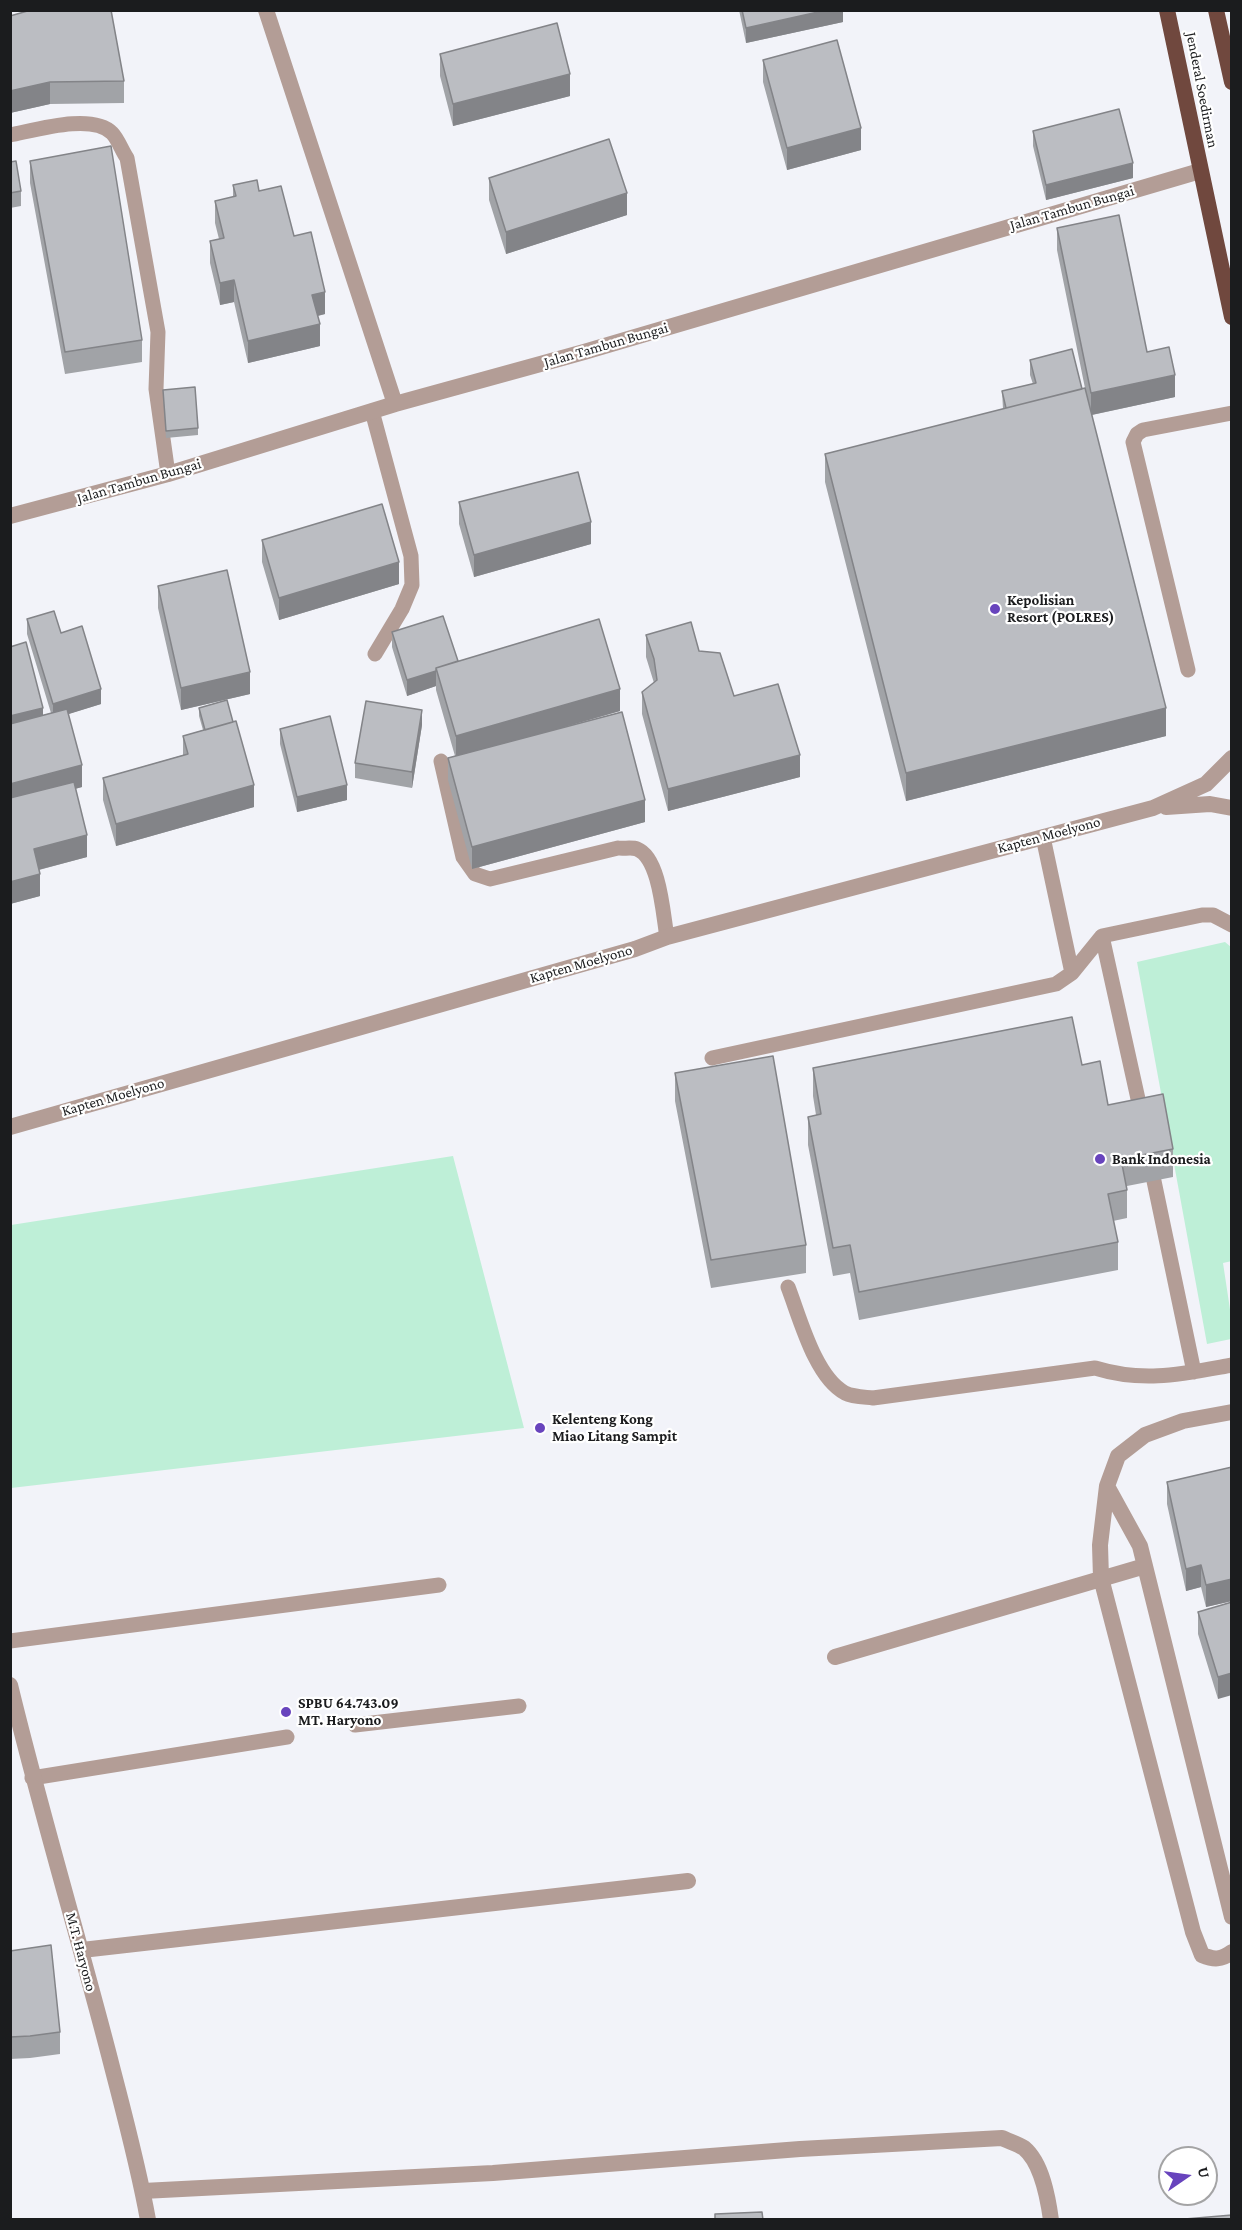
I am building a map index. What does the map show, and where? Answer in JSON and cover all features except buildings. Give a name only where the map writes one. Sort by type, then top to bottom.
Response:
[{"type":"highway","name":"Jenderal Soedirman","points":[[1167,10],[1232,317]]},
{"type":"highway","name":"Jenderal Soedirman","points":[[1216,10],[1232,82]]},
{"type":"street","points":[[266,10],[396,404]]},
{"type":"street","name":"Jalan Tambun Bungai","points":[[10,516],[168,474],[372,411],[584,352],[1200,171]]},
{"type":"street","points":[[1153,808],[1206,784],[1232,758]]},
{"type":"street","points":[[1153,808],[1210,804],[1232,808]]},
{"type":"street","name":"Kapten Moelyono","points":[[10,1127],[635,949],[667,937],[1153,808]]},
{"type":"street","points":[[1232,1412],[1183,1421],[1145,1435],[1118,1456],[1107,1486],[1100,1545],[1101,1578],[1193,1932],[1202,1955],[1212,1959],[1223,1959],[1232,1952]]},
{"type":"street","points":[[1107,1486],[1140,1546],[1232,1917]]},
{"type":"street","points":[[835,1657],[1145,1566]]},
{"type":"street","name":"M.T. Haryono","points":[[10,1685],[32,1778],[82,1950],[143,2191],[148,2220]]},
{"type":"street","points":[[82,1950],[688,1881]]},
{"type":"street","points":[[143,2191],[493,2173],[788,2150],[1002,2138],[1024,2149],[1039,2170],[1051,2220]]},
{"type":"lane","points":[[10,135],[73,124],[96,125],[112,133],[127,158],[158,332],[156,389],[168,474]]},
{"type":"lane","points":[[372,411],[411,556],[412,585],[402,609],[375,654]]},
{"type":"lane","points":[[1188,670],[1133,442],[1137,434],[1143,430],[1232,413]]},
{"type":"lane","points":[[441,761],[463,857],[475,874],[490,879],[618,848],[637,849],[650,859],[656,878],[667,937]]},
{"type":"lane","points":[[1043,837],[1072,973]]},
{"type":"lane","points":[[712,1058],[1056,984],[1072,973],[1102,936],[1202,915],[1213,915],[1232,925]]},
{"type":"lane","points":[[1102,936],[1144,1126]]},
{"type":"lane","points":[[1154,1181],[1194,1372]]},
{"type":"lane","points":[[788,1287],[826,1378],[846,1394],[873,1398],[1095,1368],[1118,1375],[1154,1377],[1232,1365]]},
{"type":"lane","points":[[10,1641],[439,1585]]},
{"type":"lane","points":[[355,1725],[519,1706]]},
{"type":"lane","points":[[32,1778],[287,1737]]},
{"type":"green space","points":[[1225,942],[1231,947],[1232,1261],[1223,1263],[1231,1316],[1231,1339],[1207,1344],[1137,962]]},
{"type":"green space","points":[[453,1156],[524,1428],[11,1488],[11,1225]]},
{"type":"place","name":"Kepolisian Resort (POLRES)","points":[[995,609]]},
{"type":"place","name":"Bank Indonesia","points":[[1100,1159]]},
{"type":"place","name":"Kelenteng Kong Miao Litang Sampit","points":[[540,1428]]},
{"type":"place","name":"SPBU 64.743.09 MT. Haryono","points":[[286,1712]]}]
